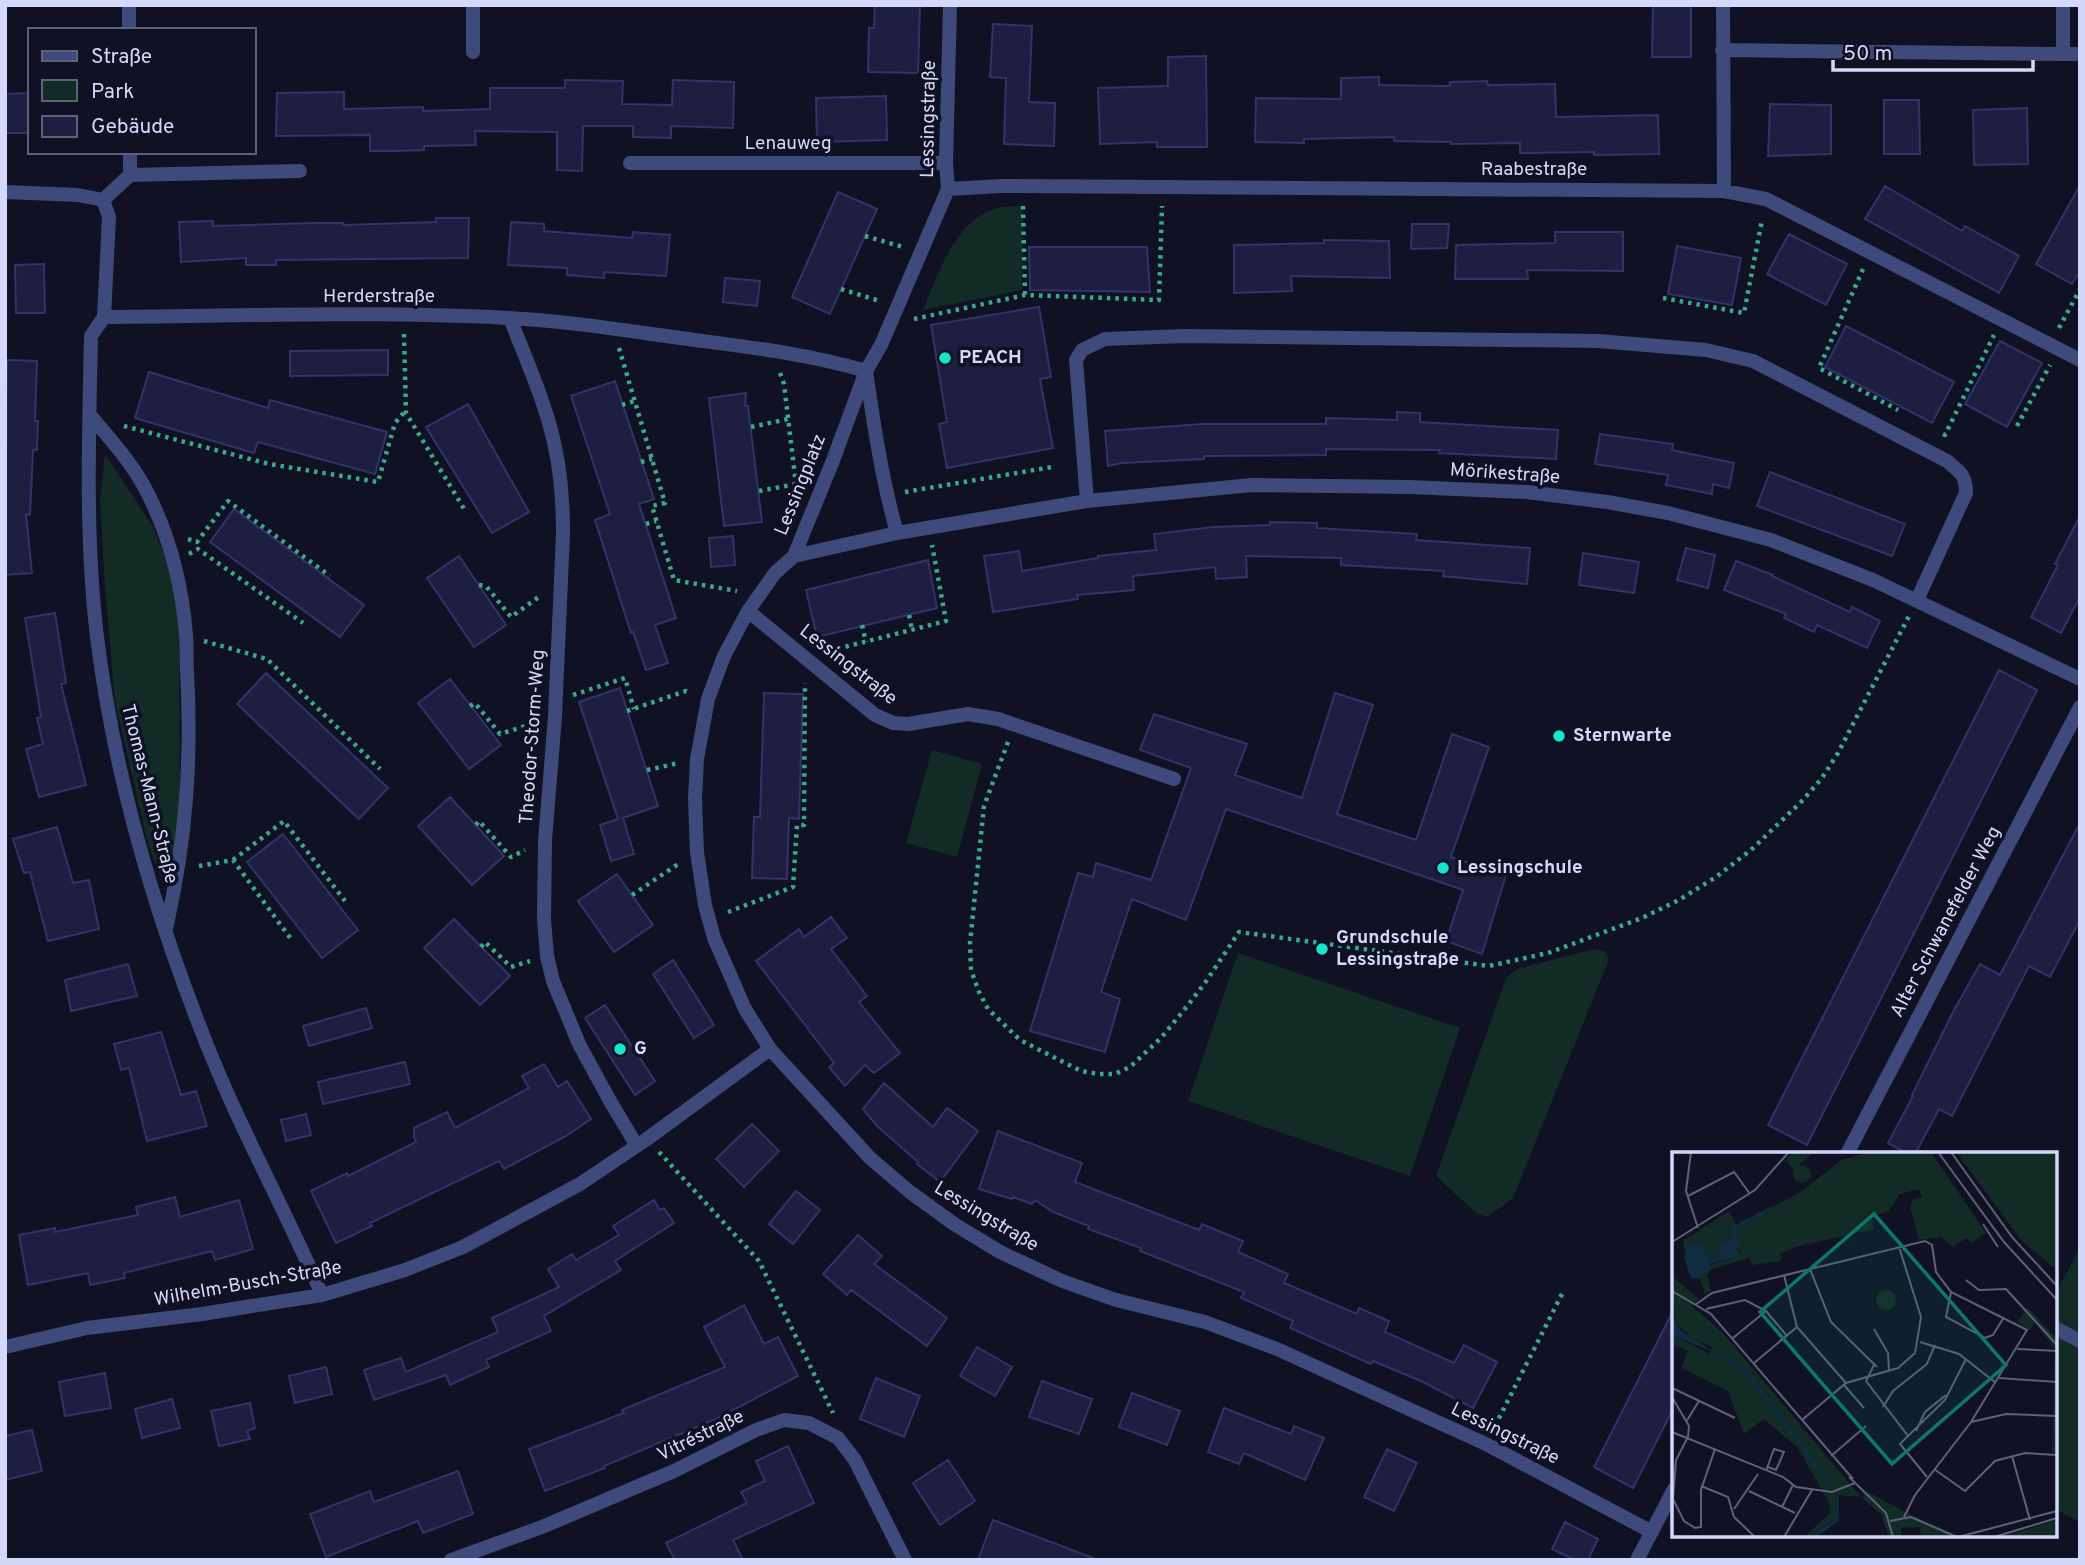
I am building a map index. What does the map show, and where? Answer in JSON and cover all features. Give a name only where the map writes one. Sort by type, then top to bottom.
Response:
[{"type":"street","points":[[129,5],[130,28]]},
{"type":"street","points":[[473,5],[473,52]]},
{"type":"street","name":"Lessingstraße","points":[[881,345],[947,189],[950,5]]},
{"type":"street","points":[[1723,5],[1724,191]]},
{"type":"street","points":[[2063,5],[2063,54]]},
{"type":"street","points":[[1722,50],[2080,54]]},
{"type":"street","points":[[130,154],[130,175]]},
{"type":"street","name":"Lenauweg","points":[[630,163],[946,163]]},
{"type":"street","points":[[103,200],[130,175],[300,171]]},
{"type":"street","name":"Raabestraße","points":[[947,189],[1002,186],[1724,191],[1766,199],[2080,360]]},
{"type":"street","points":[[5,192],[78,195],[103,200]]},
{"type":"street","points":[[103,200],[109,217],[104,317]]},
{"type":"street","name":"Herderstraße","points":[[104,317],[510,318],[770,350],[830,360],[866,370]]},
{"type":"street","name":"Thomas-Mann-Straße","points":[[104,317],[91,336],[89,492],[92,569],[97,635],[106,698],[138,845],[205,1040],[322,1295]]},
{"type":"street","name":"Theodor-Storm-Weg","points":[[510,318],[547,416],[555,446],[563,504],[556,708],[545,841],[544,919],[547,956],[553,981],[579,1044],[610,1101],[642,1142]]},
{"type":"street","points":[[1087,501],[1076,359],[1082,350],[1105,339],[1184,336],[1598,341],[1706,350],[1734,355],[1764,366],[1947,461],[1960,472],[1966,481],[1966,494],[1917,600]]},
{"type":"street","name":"Lessingplatz","points":[[794,556],[866,370],[881,345]]},
{"type":"street","points":[[866,370],[877,446],[897,533]]},
{"type":"street","points":[[90,415],[128,462],[149,494],[172,557],[183,609],[189,766],[185,828],[166,930]]},
{"type":"street","name":"Mörikestraße","points":[[897,533],[1087,501],[1252,485],[1527,492],[1607,502],[1721,526],[1771,540],[1917,600],[2080,679]]},
{"type":"street","name":"Lessingplatz","points":[[794,556],[897,533]]},
{"type":"street","name":"Lessingstraße","points":[[794,556],[775,573],[759,595],[724,656],[708,699],[697,759],[695,799],[696,852],[714,938],[745,1009],[770,1049],[870,1158],[954,1224],[1000,1252],[1062,1282],[1116,1300],[1205,1322],[1277,1349],[1486,1444],[1652,1532]]},
{"type":"street","name":"Lessingstraße","points":[[748,611],[875,715],[893,723],[908,724],[968,714],[998,719],[1174,779]]},
{"type":"street","name":"Alter Schwanefelder Weg","points":[[1848,1152],[2080,707]]},
{"type":"street","name":"Wilhelm-Busch-Straße","points":[[5,1347],[87,1328],[202,1314],[322,1295],[405,1270],[463,1247],[580,1184],[770,1049]]},
{"type":"street","points":[[2057,1329],[2080,1340]]},
{"type":"street","name":"Vitréstraße","points":[[451,1560],[566,1517],[674,1471],[756,1430],[784,1420],[809,1423],[838,1438],[855,1460],[905,1560]]},
{"type":"street","points":[[1637,1560],[1672,1493]]},
{"type":"path","points":[[1663,298],[1744,313],[1766,199]]},
{"type":"path","points":[[891,321],[923,318],[1025,295],[1159,300],[1162,205]]},
{"type":"path","points":[[1023,206],[1025,295]]},
{"type":"path","points":[[865,236],[921,251]]},
{"type":"path","points":[[1871,252],[1819,368],[1899,411]]},
{"type":"path","points":[[841,289],[897,306]]},
{"type":"path","points":[[2017,426],[2080,289]]},
{"type":"path","points":[[403,316],[406,414],[466,512]]},
{"type":"path","points":[[1934,429],[1945,435],[2002,320]]},
{"type":"path","points":[[613,329],[665,503],[652,506],[674,580]]},
{"type":"path","points":[[770,350],[785,384],[796,496]]},
{"type":"path","points":[[622,405],[634,401]]},
{"type":"path","points":[[90,415],[261,462],[378,482],[395,423],[406,410]]},
{"type":"path","points":[[751,427],[788,419]]},
{"type":"path","points":[[641,462],[652,459]]},
{"type":"path","points":[[887,496],[1052,467]]},
{"type":"path","points":[[759,491],[796,484]]},
{"type":"path","points":[[164,530],[197,542],[228,501],[330,576]]},
{"type":"path","points":[[646,524],[656,521]]},
{"type":"path","points":[[172,557],[198,549],[303,623]]},
{"type":"path","points":[[720,915],[793,887],[797,825],[804,825],[805,658],[946,621],[935,562]]},
{"type":"path","points":[[479,585],[486,586],[510,617],[561,580]]},
{"type":"path","points":[[665,584],[674,580],[759,595]]},
{"type":"path","points":[[1015,725],[984,806],[970,943],[971,970],[988,1009],[1020,1040],[1082,1071],[1115,1074],[1130,1067],[1161,1038],[1208,980],[1239,932],[1489,966],[1548,953],[1642,918],[1679,900],[1716,877],[1751,850],[1794,810],[1822,778],[1838,753],[1917,600]]},
{"type":"path","points":[[909,615],[912,630]]},
{"type":"path","points":[[862,625],[866,642]]},
{"type":"path","points":[[186,636],[267,659],[380,769]]},
{"type":"path","points":[[470,706],[475,703],[500,734],[625,678],[634,709]]},
{"type":"path","points":[[627,711],[686,691],[708,699]]},
{"type":"path","points":[[646,770],[697,759]]},
{"type":"path","points":[[177,873],[188,867],[233,860],[284,821],[345,901]]},
{"type":"path","points":[[476,825],[479,821],[511,857],[545,841]]},
{"type":"path","points":[[632,895],[696,852]]},
{"type":"path","points":[[233,860],[291,939]]},
{"type":"path","points":[[481,947],[485,942],[511,967],[547,956]]},
{"type":"path","points":[[642,1142],[759,1261],[833,1410],[838,1438]]},
{"type":"path","points":[[1486,1444],[1563,1292]]},
{"type":"green space","points":[[1023,206],[1022,290],[923,310],[942,264],[960,234],[985,213],[1001,207]]},
{"type":"green space","points":[[105,454],[153,527],[169,566],[179,626],[180,807],[170,877],[164,879],[160,876],[148,844],[115,702],[100,501]]},
{"type":"green space","points":[[932,750],[982,764],[957,857],[906,843]]},
{"type":"green space","points":[[1594,949],[1604,951],[1609,959],[1513,1198],[1487,1217],[1476,1213],[1436,1176],[1506,978],[1517,969]]},
{"type":"green space","points":[[1238,953],[1460,1028],[1410,1176],[1188,1101]]},
{"type":"green space","points":[[2080,1248],[2080,1522],[2057,1510],[2057,1290]]},
{"type":"building","points":[[875,5],[920,5],[918,73],[868,72],[869,28],[874,28]]},
{"type":"building","points":[[1653,5],[1691,5],[1691,57],[1652,57]]},
{"type":"building","points":[[993,24],[1032,26],[1029,102],[1055,103],[1054,146],[1004,144],[1006,78],[990,77]]},
{"type":"building","points":[[1206,56],[1207,147],[1157,147],[1157,142],[1100,144],[1098,88],[1168,86],[1168,57]]},
{"type":"building","points":[[1379,77],[1379,85],[1450,86],[1450,82],[1487,81],[1488,85],[1555,84],[1556,117],[1658,115],[1659,154],[1520,153],[1520,143],[1451,144],[1394,141],[1394,137],[1304,139],[1304,143],[1255,142],[1256,98],[1341,99],[1341,78]]},
{"type":"building","points":[[565,80],[623,81],[622,104],[672,105],[673,80],[734,82],[733,128],[671,126],[671,138],[633,137],[633,126],[583,126],[582,171],[557,170],[557,132],[475,131],[476,145],[424,146],[424,150],[397,151],[370,151],[370,135],[276,136],[277,93],[344,92],[344,109],[490,109],[490,88],[565,88]]},
{"type":"building","points":[[28,93],[28,133],[5,133],[5,94]]},
{"type":"building","points":[[886,96],[887,140],[817,142],[816,98]]},
{"type":"building","points":[[1884,100],[1919,100],[1920,154],[1884,154]]},
{"type":"building","points":[[1770,104],[1831,105],[1831,154],[1768,156]]},
{"type":"building","points":[[2027,108],[2028,164],[1974,165],[1973,110]]},
{"type":"building","points":[[2080,185],[2080,271],[2072,284],[2036,264]]},
{"type":"building","points":[[1885,186],[1962,231],[1965,226],[2019,256],[1999,293],[1865,219]]},
{"type":"building","points":[[838,192],[877,209],[830,314],[792,297]]},
{"type":"building","points":[[436,218],[469,218],[468,258],[276,260],[276,265],[246,265],[246,258],[181,262],[179,222],[213,221],[213,226],[315,223],[343,225],[436,222]]},
{"type":"building","points":[[511,222],[544,224],[544,231],[632,238],[633,232],[670,235],[666,276],[604,272],[604,278],[567,275],[567,268],[508,265]]},
{"type":"building","points":[[1412,224],[1449,224],[1447,248],[1411,249]]},
{"type":"building","points":[[1555,232],[1623,232],[1623,271],[1527,270],[1528,279],[1455,279],[1456,245],[1555,243]]},
{"type":"building","points":[[1789,234],[1847,264],[1826,305],[1767,274]]},
{"type":"building","points":[[1324,240],[1389,241],[1390,278],[1291,276],[1292,291],[1234,293],[1234,245],[1324,243]]},
{"type":"building","points":[[1677,246],[1741,258],[1732,305],[1668,294]]},
{"type":"building","points":[[1029,247],[1147,247],[1150,292],[1030,290]]},
{"type":"building","points":[[44,264],[45,313],[16,313],[15,265]]},
{"type":"building","points":[[725,278],[760,281],[757,306],[723,302]]},
{"type":"building","points":[[1039,307],[1051,377],[1040,379],[1053,448],[947,468],[939,424],[947,422],[931,325]]},
{"type":"building","points":[[1846,326],[1954,382],[1932,423],[1825,367]]},
{"type":"building","points":[[2000,341],[2042,363],[2007,427],[1965,404]]},
{"type":"building","points":[[388,350],[388,375],[290,376],[290,351]]},
{"type":"building","points":[[7,360],[37,361],[35,421],[38,421],[37,450],[33,450],[30,515],[26,514],[32,573],[5,575]]},
{"type":"building","points":[[149,372],[268,408],[270,400],[387,432],[375,474],[258,442],[254,453],[135,418]]},
{"type":"building","points":[[615,381],[654,499],[639,504],[676,618],[655,625],[668,663],[646,670],[633,632],[631,633],[595,520],[610,514],[571,396]]},
{"type":"building","points":[[746,393],[745,405],[748,406],[762,522],[724,526],[709,398]]},
{"type":"building","points":[[468,404],[529,512],[492,533],[426,427]]},
{"type":"building","points":[[1397,412],[1420,413],[1420,422],[1558,430],[1556,459],[1439,453],[1440,450],[1326,449],[1326,455],[1204,456],[1204,459],[1108,466],[1105,431],[1203,424],[1326,424],[1326,418],[1397,420]]},
{"type":"building","points":[[1600,434],[1673,444],[1672,450],[1734,463],[1729,488],[1713,484],[1712,494],[1666,485],[1668,475],[1595,464]]},
{"type":"building","points":[[1770,472],[1905,524],[1892,556],[1757,506]]},
{"type":"building","points":[[234,509],[364,605],[340,637],[210,542]]},
{"type":"building","points":[[2080,516],[2080,597],[2061,633],[2031,617]]},
{"type":"building","points":[[1270,522],[1317,523],[1317,528],[1417,534],[1416,540],[1530,548],[1527,584],[1443,576],[1444,571],[1341,565],[1341,558],[1246,556],[1247,577],[1216,579],[1215,567],[1133,576],[1134,590],[1077,595],[1078,599],[993,612],[984,556],[1019,551],[1022,571],[1098,556],[1156,550],[1154,534],[1213,527],[1270,525]]},
{"type":"building","points":[[733,536],[735,565],[711,567],[709,538]]},
{"type":"building","points":[[1686,548],[1715,555],[1708,588],[1677,580]]},
{"type":"building","points":[[1583,553],[1639,562],[1634,593],[1579,585]]},
{"type":"building","points":[[459,556],[506,625],[474,647],[427,578]]},
{"type":"building","points":[[928,560],[937,608],[817,637],[806,590]]},
{"type":"building","points":[[1736,561],[1773,575],[1850,612],[1852,607],[1880,621],[1867,648],[1817,625],[1814,632],[1784,618],[1786,614],[1724,590]]},
{"type":"building","points":[[55,613],[66,683],[61,684],[86,785],[39,797],[26,749],[43,744],[37,718],[41,717],[25,618]]},
{"type":"building","points":[[1999,670],[2037,690],[1807,1145],[1768,1125]]},
{"type":"building","points":[[266,673],[388,788],[359,819],[237,704]]},
{"type":"building","points":[[450,679],[501,745],[469,769],[418,703]]},
{"type":"building","points":[[620,688],[658,806],[623,818],[634,854],[611,861],[600,825],[618,819],[579,702]]},
{"type":"building","points":[[764,693],[803,694],[799,819],[789,818],[787,879],[752,878],[754,817],[760,817]]},
{"type":"building","name":"Lessingschule","points":[[1335,693],[1373,705],[1337,814],[1416,840],[1452,734],[1489,747],[1451,857],[1506,875],[1482,954],[1446,941],[1463,890],[1226,809],[1186,920],[1132,899],[1101,992],[1120,999],[1105,1052],[1030,1031],[1078,873],[1093,877],[1096,863],[1151,880],[1191,768],[1140,750],[1154,714],[1247,744],[1235,775],[1302,798]]},
{"type":"building","points":[[450,797],[504,856],[472,885],[418,826]]},
{"type":"building","points":[[2080,823],[2080,920],[2050,977],[2029,966],[1952,1116],[1939,1109],[1916,1152],[1904,1152],[1888,1143],[1980,964],[2000,975]]},
{"type":"building","points":[[57,827],[73,883],[89,880],[99,929],[48,941],[30,872],[24,873],[13,839]]},
{"type":"building","points":[[283,834],[358,930],[322,958],[247,862]]},
{"type":"building","points":[[617,874],[653,925],[614,952],[578,901]]},
{"type":"building","points":[[831,917],[847,938],[831,949],[867,996],[859,1002],[900,1053],[874,1073],[865,1065],[845,1086],[829,1067],[834,1063],[756,961],[799,929],[804,937]]},
{"type":"building","points":[[454,919],[510,976],[480,1005],[424,948]]},
{"type":"building","name":"G","points":[[673,960],[714,1025],[694,1038],[653,974]]},
{"type":"building","points":[[128,964],[137,996],[71,1011],[65,980]]},
{"type":"building","name":"G","points":[[605,1005],[655,1081],[635,1095],[585,1018]]},
{"type":"building","points":[[366,1008],[372,1028],[309,1046],[303,1026]]},
{"type":"building","points":[[161,1032],[181,1095],[196,1091],[207,1126],[147,1141],[129,1068],[121,1070],[114,1044]]},
{"type":"building","points":[[405,1062],[410,1084],[323,1104],[318,1082]]},
{"type":"building","points":[[544,1064],[558,1087],[567,1081],[591,1119],[566,1136],[504,1169],[499,1161],[370,1223],[372,1226],[336,1243],[311,1191],[416,1142],[414,1128],[447,1112],[455,1128],[529,1088],[522,1076]]},
{"type":"building","points":[[884,1083],[933,1127],[947,1108],[978,1131],[940,1182],[917,1164],[918,1162],[877,1126],[863,1109]]},
{"type":"building","points":[[306,1114],[311,1135],[286,1141],[281,1120]]},
{"type":"building","points":[[752,1124],[779,1151],[744,1187],[716,1159]]},
{"type":"building","points":[[998,1131],[1082,1163],[1075,1182],[1199,1230],[1202,1224],[1243,1241],[1238,1252],[1288,1274],[1284,1283],[1357,1314],[1359,1308],[1389,1321],[1385,1332],[1454,1363],[1464,1345],[1497,1362],[1473,1408],[1423,1382],[1373,1361],[1371,1364],[1290,1328],[1293,1321],[1241,1298],[1244,1292],[1140,1251],[1141,1248],[1088,1229],[1089,1226],[1053,1212],[1035,1200],[1032,1204],[979,1189]]},
{"type":"building","points":[[796,1191],[820,1210],[793,1244],[769,1224]]},
{"type":"building","points":[[175,1197],[180,1217],[239,1200],[253,1249],[215,1260],[212,1251],[124,1273],[125,1278],[90,1285],[88,1273],[28,1285],[19,1235],[55,1228],[55,1232],[138,1215],[136,1207]]},
{"type":"building","points":[[654,1200],[660,1210],[664,1208],[674,1223],[615,1261],[621,1270],[544,1316],[551,1331],[486,1360],[489,1367],[450,1385],[446,1375],[374,1400],[364,1370],[401,1358],[406,1372],[498,1332],[492,1318],[559,1287],[548,1269],[572,1254],[576,1260],[619,1235],[613,1226]]},
{"type":"building","points":[[858,1235],[882,1256],[874,1264],[947,1318],[927,1346],[851,1290],[847,1295],[823,1274]]},
{"type":"building","points":[[744,1305],[764,1344],[778,1337],[798,1376],[718,1418],[604,1466],[605,1468],[545,1491],[529,1449],[624,1413],[622,1410],[725,1367],[704,1327]]},
{"type":"building","points":[[1672,1313],[1672,1411],[1633,1488],[1594,1467]]},
{"type":"building","points":[[977,1347],[1012,1367],[995,1396],[960,1376]]},
{"type":"building","points":[[326,1367],[332,1394],[295,1403],[289,1376]]},
{"type":"building","points":[[105,1373],[111,1408],[65,1416],[59,1382]]},
{"type":"building","points":[[876,1378],[920,1396],[904,1437],[860,1419]]},
{"type":"building","points":[[1042,1381],[1092,1399],[1079,1434],[1029,1417]]},
{"type":"building","points":[[1132,1393],[1180,1411],[1167,1445],[1119,1427]]},
{"type":"building","points":[[172,1399],[180,1428],[142,1438],[135,1409]]},
{"type":"building","points":[[250,1403],[255,1428],[247,1431],[250,1439],[219,1446],[211,1411]]},
{"type":"building","points":[[1224,1408],[1291,1434],[1294,1426],[1324,1438],[1305,1480],[1244,1453],[1239,1464],[1208,1452]]},
{"type":"building","points":[[32,1430],[42,1471],[5,1480],[5,1436]]},
{"type":"building","points":[[788,1446],[814,1503],[733,1540],[743,1560],[675,1560],[666,1543],[747,1503],[741,1492],[765,1481],[756,1461]]},
{"type":"building","points":[[1387,1449],[1417,1463],[1394,1511],[1364,1497]]},
{"type":"building","points":[[948,1460],[975,1501],[940,1525],[913,1483]]},
{"type":"building","points":[[458,1471],[473,1514],[423,1533],[418,1521],[326,1557],[310,1514],[370,1491],[374,1502]]},
{"type":"building","points":[[993,1520],[1093,1558],[1093,1560],[978,1560]]},
{"type":"building","points":[[1565,1522],[1598,1539],[1588,1560],[1575,1560],[1552,1549]]},
{"type":"place","name":"PEACH","points":[[945,358]]},
{"type":"place","name":"Sternwarte","points":[[1559,736]]},
{"type":"place","name":"Lessingschule","points":[[1443,868]]},
{"type":"place","name":"Grundschule Lessingstraße","points":[[1322,949]]},
{"type":"place","name":"G","points":[[620,1049]]}]
